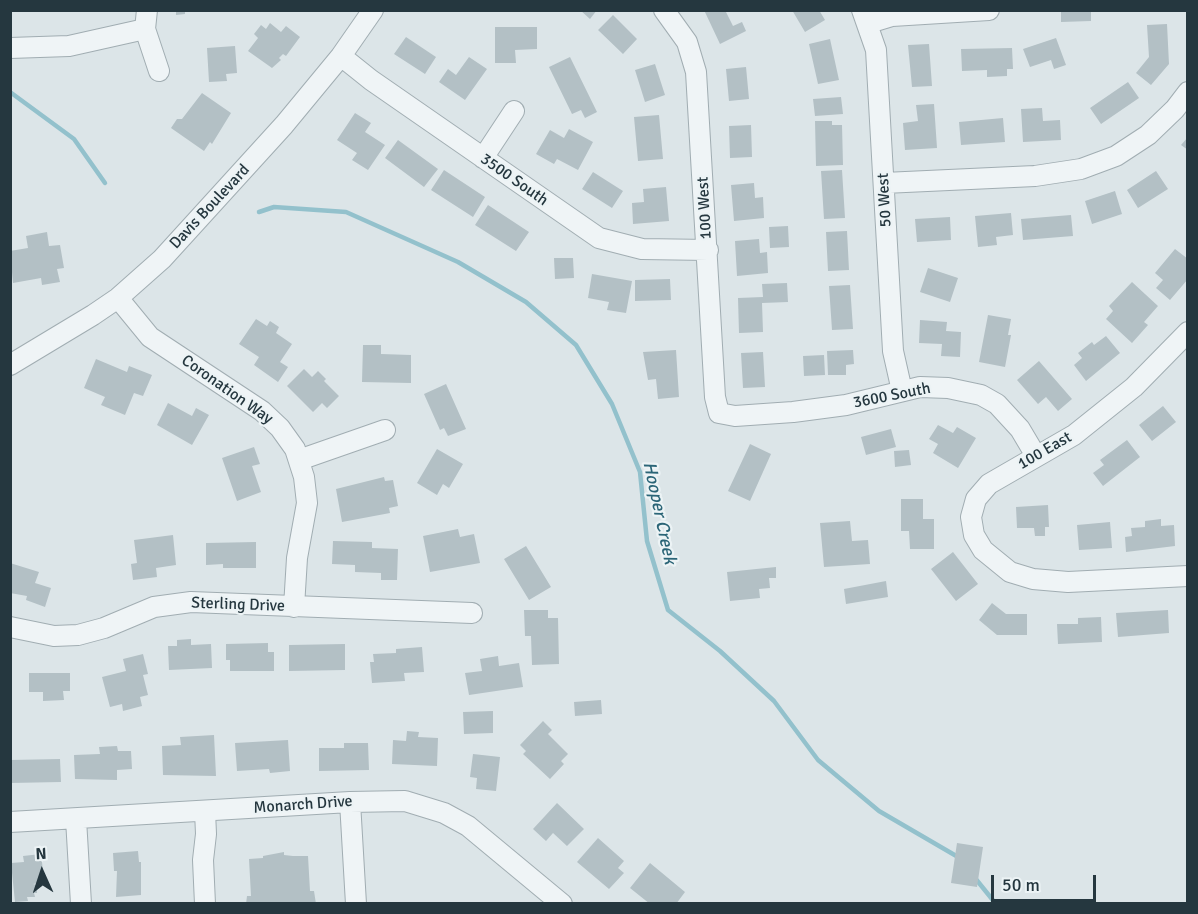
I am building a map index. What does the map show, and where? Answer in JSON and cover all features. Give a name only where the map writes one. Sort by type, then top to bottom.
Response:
[{"type":"street","name":"Davis Boulevard","points":[[10,365],[67,333],[118,298],[186,234],[263,150],[341,56],[373,10]]},
{"type":"street","name":"100 West","points":[[664,10],[687,42],[696,72],[715,397],[719,413]]},
{"type":"street","points":[[866,17],[989,10]]},
{"type":"street","name":"50 West","points":[[866,17],[876,50],[893,351],[902,391]]},
{"type":"street","points":[[10,48],[69,46],[146,20],[159,71]]},
{"type":"street","name":"3500 South","points":[[341,56],[587,231],[610,243],[642,249],[708,250]]},
{"type":"street","points":[[884,183],[1035,176],[1081,169],[1133,146],[1175,109],[1188,92]]},
{"type":"street","points":[[483,158],[514,111]]},
{"type":"street","name":"Coronation Way","points":[[118,298],[150,337],[267,415],[288,438],[299,460],[306,503],[297,558],[294,607]]},
{"type":"street","name":"100 East","points":[[1188,332],[1134,387],[1074,435],[998,477],[976,499],[971,517],[974,535],[983,550],[999,565],[1021,576],[1068,582],[1188,576]]},
{"type":"street","name":"3600 South","points":[[719,413],[735,416],[793,412],[846,405],[920,387],[948,387],[981,395],[997,404],[1011,417],[1036,456]]},
{"type":"street","points":[[299,460],[385,430]]},
{"type":"street","name":"Sterling Drive","points":[[10,627],[39,634],[68,636],[104,628],[143,610],[167,604],[191,603],[472,613]]},
{"type":"street","points":[[350,801],[356,903]]},
{"type":"street","name":"Monarch Drive","points":[[10,822],[350,801],[405,801],[444,813],[479,834],[562,903]]},
{"type":"street","points":[[205,811],[206,834],[202,860],[205,903]]},
{"type":"street","points":[[76,819],[81,903]]},
{"type":"building","points":[[176,10],[185,10],[185,14],[176,15]]},
{"type":"building","points":[[580,10],[597,10],[590,19]]},
{"type":"building","points":[[704,10],[725,10],[733,26],[742,22],[746,31],[720,44]]},
{"type":"building","points":[[792,10],[819,10],[825,20],[805,32]]},
{"type":"building","points":[[1061,10],[1091,10],[1091,21],[1061,22]]},
{"type":"building","points":[[613,15],[637,39],[623,54],[598,30]]},
{"type":"building","points":[[270,23],[281,32],[286,26],[300,37],[286,56],[283,54],[279,58],[281,60],[272,68],[248,51],[258,38],[254,34],[261,25],[266,29]]},
{"type":"building","points":[[1167,24],[1169,64],[1151,85],[1136,73],[1149,57],[1147,25]]},
{"type":"building","points":[[495,27],[537,27],[537,49],[515,50],[516,63],[495,63]]},
{"type":"building","points":[[406,37],[436,57],[425,74],[394,54]]},
{"type":"building","points":[[1056,38],[1066,65],[1054,69],[1051,60],[1030,67],[1023,49]]},
{"type":"building","points":[[830,39],[839,80],[818,84],[809,44]]},
{"type":"building","points":[[929,44],[932,86],[912,87],[908,45]]},
{"type":"building","points":[[235,46],[237,73],[226,74],[227,81],[209,82],[207,48]]},
{"type":"building","points":[[1012,48],[1013,69],[1007,69],[1007,76],[987,77],[987,70],[962,71],[961,49]]},
{"type":"building","points":[[469,57],[487,69],[465,100],[439,82],[448,69],[456,75]]},
{"type":"building","points":[[570,57],[597,112],[585,118],[581,110],[572,114],[549,67]]},
{"type":"building","points":[[655,64],[665,95],[645,102],[635,70]]},
{"type":"building","points":[[746,67],[749,99],[729,101],[726,69]]},
{"type":"building","points":[[1128,82],[1139,98],[1101,124],[1090,108]]},
{"type":"building","points":[[202,93],[231,113],[212,144],[210,142],[204,151],[171,128],[177,119],[182,119]]},
{"type":"building","points":[[841,97],[843,114],[815,116],[813,99]]},
{"type":"building","points":[[934,104],[937,148],[905,150],[903,123],[918,121],[916,105]]},
{"type":"building","points":[[1042,108],[1043,121],[1060,120],[1061,140],[1023,142],[1021,109]]},
{"type":"building","points":[[355,113],[371,123],[365,132],[385,145],[368,170],[352,160],[357,153],[337,140]]},
{"type":"building","points":[[659,115],[663,159],[638,161],[634,117]]},
{"type":"building","points":[[1003,118],[1005,142],[961,145],[959,122]]},
{"type":"building","points":[[815,121],[832,121],[832,125],[842,125],[843,165],[816,166]]},
{"type":"building","points":[[751,125],[752,157],[730,158],[729,126]]},
{"type":"building","points":[[569,129],[593,142],[578,170],[557,159],[554,164],[536,154],[550,130],[564,138]]},
{"type":"building","points":[[1188,137],[1188,150],[1181,145]]},
{"type":"building","points":[[398,140],[438,169],[424,187],[385,158]]},
{"type":"building","points":[[444,170],[485,197],[473,217],[431,190]]},
{"type":"building","points":[[842,170],[845,218],[824,219],[821,171]]},
{"type":"building","points":[[1156,171],[1168,189],[1138,208],[1127,190]]},
{"type":"building","points":[[593,172],[623,191],[612,208],[582,189]]},
{"type":"building","points":[[754,183],[755,198],[763,197],[764,218],[734,221],[731,185]]},
{"type":"building","points":[[666,187],[669,221],[633,224],[632,203],[644,202],[643,189]]},
{"type":"building","points":[[1115,191],[1122,214],[1092,224],[1085,201]]},
{"type":"building","points":[[488,205],[529,232],[516,251],[475,225]]},
{"type":"building","points":[[1011,213],[1013,235],[996,237],[997,245],[978,247],[975,216]]},
{"type":"building","points":[[1071,215],[1073,236],[1023,240],[1021,219]]},
{"type":"building","points":[[950,217],[951,240],[917,242],[915,219]]},
{"type":"building","points":[[788,226],[789,247],[770,248],[769,227]]},
{"type":"building","points":[[847,231],[849,270],[828,271],[826,232]]},
{"type":"building","points":[[47,232],[49,246],[60,245],[64,268],[57,269],[60,282],[42,285],[41,278],[13,283],[10,251],[28,248],[26,236]]},
{"type":"building","points":[[759,239],[760,253],[767,252],[768,273],[737,276],[735,241]]},
{"type":"building","points":[[1175,249],[1188,259],[1188,279],[1170,300],[1156,288],[1163,280],[1155,273]]},
{"type":"building","points":[[554,258],[573,258],[574,278],[555,279]]},
{"type":"building","points":[[928,268],[958,278],[950,302],[920,292]]},
{"type":"building","points":[[592,274],[632,281],[626,313],[607,310],[609,302],[588,298]]},
{"type":"building","points":[[670,279],[671,300],[635,301],[635,280]]},
{"type":"building","points":[[1132,282],[1158,306],[1144,322],[1148,325],[1132,343],[1106,319],[1113,311],[1109,306]]},
{"type":"building","points":[[787,283],[788,302],[762,303],[763,332],[739,333],[738,298],[763,297],[762,284]]},
{"type":"building","points":[[850,285],[853,329],[832,330],[829,286]]},
{"type":"building","points":[[988,315],[1011,319],[1008,335],[1011,335],[1005,367],[979,362]]},
{"type":"building","points":[[256,319],[267,326],[270,321],[279,327],[276,333],[292,344],[280,362],[288,367],[278,382],[254,365],[259,357],[239,344]]},
{"type":"building","points":[[920,320],[947,322],[946,331],[961,332],[960,357],[941,356],[942,344],[919,343]]},
{"type":"building","points":[[1106,336],[1120,353],[1086,381],[1074,365],[1082,358],[1078,353],[1092,342],[1094,345]]},
{"type":"building","points":[[363,345],[381,345],[381,354],[411,355],[411,383],[362,382]]},
{"type":"building","points":[[676,350],[679,397],[658,399],[656,379],[648,380],[643,352]]},
{"type":"building","points":[[853,350],[854,364],[846,365],[846,375],[828,375],[827,351]]},
{"type":"building","points":[[763,352],[765,387],[743,388],[741,353]]},
{"type":"building","points":[[824,355],[825,375],[804,376],[803,356]]},
{"type":"building","points":[[96,359],[127,372],[129,366],[152,375],[143,396],[134,393],[125,415],[101,405],[105,397],[84,388]]},
{"type":"building","points":[[1039,361],[1072,399],[1058,411],[1046,397],[1038,404],[1017,380]]},
{"type":"building","points":[[304,369],[312,377],[318,371],[326,379],[324,381],[339,396],[327,408],[322,403],[313,412],[287,386]]},
{"type":"building","points":[[446,384],[466,429],[448,436],[444,428],[440,430],[424,394]]},
{"type":"building","points":[[168,403],[192,416],[196,408],[209,415],[192,445],[157,425]]},
{"type":"building","points":[[1163,406],[1176,422],[1152,441],[1139,425]]},
{"type":"building","points":[[938,425],[953,433],[957,427],[976,438],[958,468],[933,453],[938,444],[929,439]]},
{"type":"building","points":[[891,429],[896,447],[866,455],[861,437]]},
{"type":"building","points":[[1127,440],[1140,457],[1103,486],[1093,473],[1104,465],[1100,460]]},
{"type":"building","points":[[750,444],[771,454],[750,501],[728,491]]},
{"type":"building","points":[[254,447],[260,464],[252,466],[261,492],[237,501],[222,458]]},
{"type":"building","points":[[437,449],[463,464],[449,488],[443,484],[437,495],[417,483]]},
{"type":"building","points":[[909,450],[911,465],[895,467],[894,451]]},
{"type":"building","points":[[384,477],[385,481],[393,480],[398,506],[389,508],[390,513],[342,522],[336,489]]},
{"type":"building","points":[[901,499],[923,499],[923,519],[934,519],[934,549],[910,549],[909,531],[901,531]]},
{"type":"building","points":[[1048,505],[1049,527],[1045,527],[1045,536],[1035,536],[1034,528],[1017,528],[1016,507]]},
{"type":"building","points":[[1161,519],[1161,526],[1174,525],[1175,546],[1126,552],[1125,537],[1132,536],[1131,528],[1145,527],[1145,521]]},
{"type":"building","points":[[850,521],[852,541],[868,540],[870,564],[824,567],[820,523]]},
{"type":"building","points":[[1110,522],[1112,548],[1079,550],[1077,525]]},
{"type":"building","points":[[458,529],[460,537],[474,534],[480,563],[430,572],[423,536]]},
{"type":"building","points":[[173,535],[176,565],[156,568],[157,577],[133,580],[131,564],[137,563],[134,540]]},
{"type":"building","points":[[333,541],[372,542],[372,548],[398,549],[397,580],[381,580],[381,573],[355,572],[355,565],[332,564]]},
{"type":"building","points":[[256,542],[256,568],[223,568],[223,564],[206,565],[206,543]]},
{"type":"building","points":[[526,546],[551,587],[529,600],[504,559]]},
{"type":"building","points":[[953,552],[978,584],[956,601],[931,569]]},
{"type":"building","points":[[10,563],[39,572],[35,583],[51,588],[45,607],[26,600],[27,596],[10,593]]},
{"type":"building","points":[[776,567],[776,578],[769,578],[770,588],[759,589],[760,598],[730,601],[727,572]]},
{"type":"building","points":[[886,581],[888,597],[846,604],[844,589]]},
{"type":"building","points":[[992,603],[1006,614],[1027,614],[1027,635],[997,635],[979,620]]},
{"type":"building","points":[[524,610],[548,610],[548,618],[558,618],[559,664],[532,665],[531,636],[525,636]]},
{"type":"building","points":[[1168,610],[1169,633],[1118,637],[1116,613]]},
{"type":"building","points":[[1101,617],[1102,642],[1058,644],[1057,624],[1078,624],[1078,618]]},
{"type":"building","points":[[191,639],[191,645],[211,644],[212,668],[169,670],[168,646],[177,646],[177,640]]},
{"type":"building","points":[[268,643],[268,652],[274,652],[274,671],[230,671],[230,660],[226,660],[226,644]]},
{"type":"building","points":[[345,644],[345,670],[289,671],[289,645]]},
{"type":"building","points":[[422,647],[424,672],[404,673],[405,681],[372,683],[370,662],[374,662],[373,654],[396,653],[396,649]]},
{"type":"building","points":[[143,654],[148,674],[143,675],[148,695],[140,697],[142,706],[123,711],[122,704],[110,707],[102,677],[126,671],[123,659]]},
{"type":"building","points":[[498,656],[499,666],[519,663],[523,687],[469,695],[465,673],[482,671],[480,659]]},
{"type":"building","points":[[29,673],[70,673],[70,691],[63,691],[64,700],[43,701],[43,692],[29,692]]},
{"type":"building","points":[[601,700],[602,714],[575,716],[574,702]]},
{"type":"building","points":[[493,711],[493,733],[464,734],[463,712]]},
{"type":"building","points":[[543,721],[552,730],[548,734],[568,754],[561,761],[564,764],[550,779],[523,754],[526,751],[520,745]]},
{"type":"building","points":[[407,731],[419,732],[418,737],[438,738],[437,766],[392,764],[393,740],[406,741]]},
{"type":"building","points":[[214,735],[216,776],[163,775],[162,746],[181,745],[180,737]]},
{"type":"building","points":[[288,740],[290,771],[270,773],[269,769],[237,771],[235,743]]},
{"type":"building","points":[[344,743],[368,743],[369,770],[319,771],[319,748],[344,748]]},
{"type":"building","points":[[117,746],[118,751],[131,751],[132,769],[117,770],[117,780],[75,779],[74,755],[100,754],[99,747]]},
{"type":"building","points":[[473,754],[500,757],[496,791],[476,789],[477,778],[470,777]]},
{"type":"building","points":[[60,759],[61,782],[10,783],[10,760]]},
{"type":"building","points":[[557,803],[584,829],[567,846],[553,833],[546,841],[533,829]]},
{"type":"building","points":[[598,838],[624,861],[618,868],[624,873],[609,889],[577,862]]},
{"type":"building","points":[[957,843],[983,847],[977,887],[951,883]]},
{"type":"building","points":[[138,851],[139,862],[141,862],[141,895],[116,897],[117,871],[114,871],[113,853]]},
{"type":"building","points":[[284,852],[284,855],[308,856],[310,891],[314,891],[316,904],[246,904],[247,896],[251,896],[249,859]]},
{"type":"building","points":[[41,854],[44,879],[38,879],[39,883],[33,884],[37,885],[35,897],[27,897],[28,901],[15,902],[11,863],[24,862],[23,856]]},
{"type":"building","points":[[650,863],[685,892],[676,904],[650,904],[630,888]]},
{"type":"waterway","name":"Hooper Creek","points":[[10,92],[74,139],[105,183]]},
{"type":"waterway","name":"Hooper Creek","points":[[259,212],[274,207],[346,212],[458,262],[526,302],[576,345],[612,404],[640,472],[647,541],[668,610],[720,651],[774,701],[818,760],[879,811],[958,857]]},
{"type":"waterway","name":"Hooper Creek","points":[[975,878],[996,904]]}]
